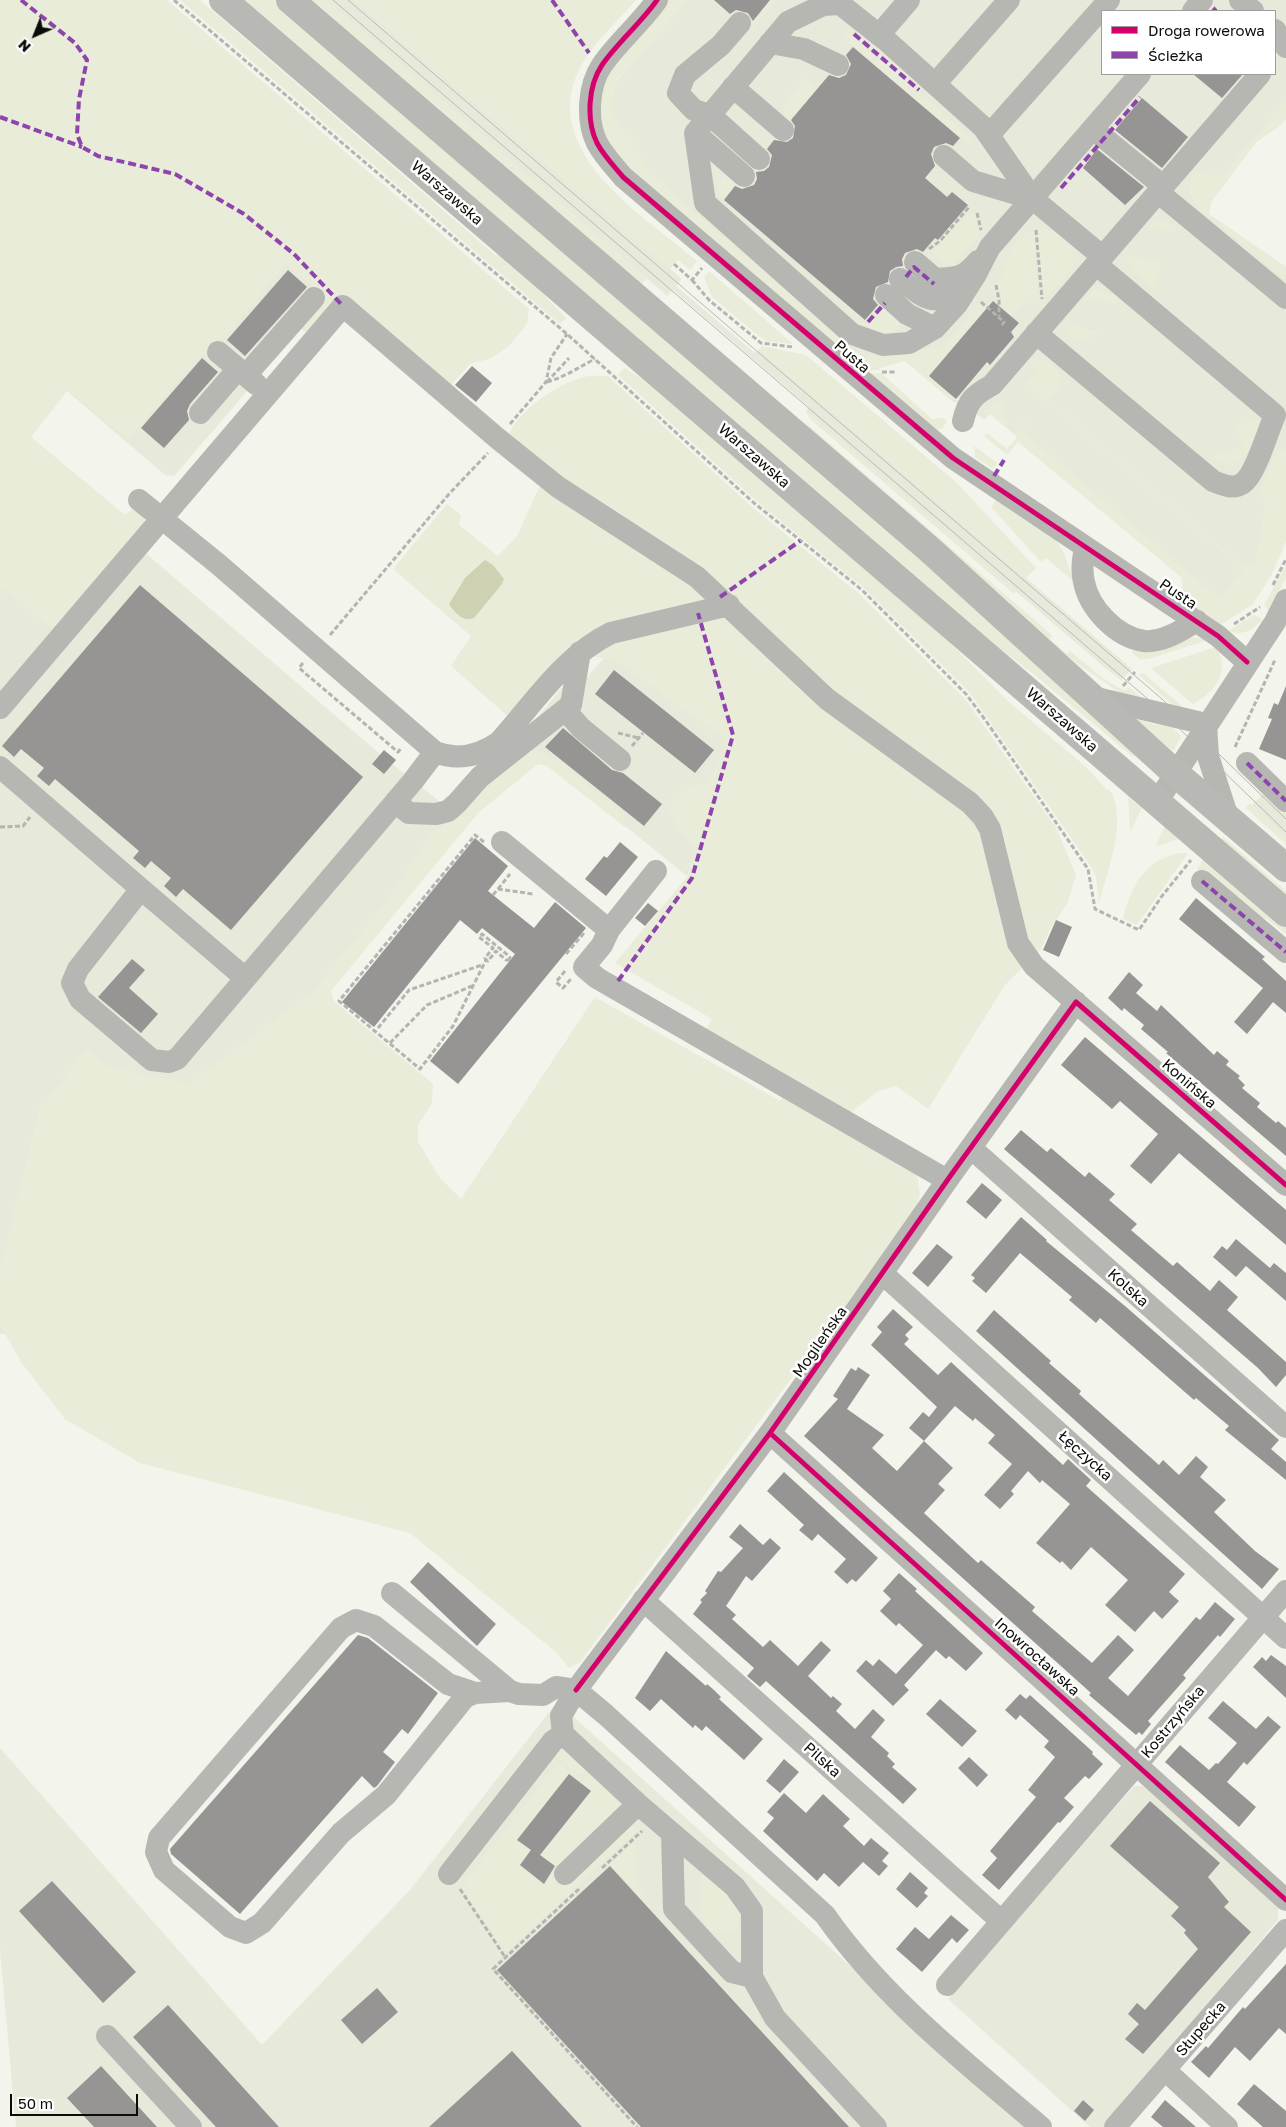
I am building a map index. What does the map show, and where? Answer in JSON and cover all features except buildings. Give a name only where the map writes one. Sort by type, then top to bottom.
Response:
[{"type":"main road","name":"Warszawska","points":[[223,0],[1286,913]]},
{"type":"main road","points":[[290,0],[929,549],[1175,773],[1286,868]]},
{"type":"street","name":"Pusta","points":[[657,0],[602,66],[593,84],[590,103],[591,124],[597,143],[624,177],[694,215],[953,458],[1218,636],[1247,662]]},
{"type":"street","points":[[879,34],[909,0]]},
{"type":"street","points":[[935,84],[1009,0]]},
{"type":"street","points":[[989,135],[1109,0]]},
{"type":"street","points":[[1194,10],[1202,0]]},
{"type":"street","points":[[1240,0],[1252,10]]},
{"type":"street","points":[[985,240],[972,298],[942,321],[909,343],[883,345],[852,334],[694,215],[702,124],[788,22],[823,5],[840,4],[879,34],[989,135],[1033,199],[1099,260],[1280,412],[1251,474],[1244,483],[1226,486],[1213,481],[1036,333]]},
{"type":"street","points":[[735,18],[720,45],[686,75],[678,93],[694,110],[702,124],[751,167]]},
{"type":"street","points":[[770,43],[804,49],[838,66]]},
{"type":"street","points":[[922,256],[935,279],[954,278],[967,274],[985,240],[1033,199],[1139,75]]},
{"type":"street","points":[[953,458],[954,437],[963,421],[976,414],[987,401],[992,385],[1259,75]]},
{"type":"street","points":[[733,87],[782,130]]},
{"type":"street","points":[[1093,129],[1286,298]]},
{"type":"street","points":[[944,156],[973,180],[1033,199]]},
{"type":"street","points":[[942,321],[907,314],[894,287],[937,301],[972,298]]},
{"type":"street","points":[[200,413],[314,298]]},
{"type":"street","name":"Konińska","points":[[268,394],[343,306],[497,438],[558,487],[697,577],[827,699],[970,803],[983,817],[995,845],[1018,943],[1034,966],[1286,1185]]},
{"type":"street","points":[[0,708],[268,394],[218,352]]},
{"type":"street","points":[[139,500],[435,752],[446,756],[468,756],[489,749],[499,742],[580,651],[611,633],[729,605]]},
{"type":"street","points":[[1085,547],[1082,570],[1089,597],[1096,609],[1118,630],[1131,637],[1153,640],[1178,632],[1197,622]]},
{"type":"street","points":[[697,577],[700,594],[698,613]]},
{"type":"street","points":[[1157,802],[1274,622],[1278,596]]},
{"type":"street","points":[[395,802],[409,813],[436,814],[448,811],[480,777],[571,706],[580,651]]},
{"type":"street","points":[[1092,697],[1206,724]]},
{"type":"street","points":[[566,711],[581,728],[620,760]]},
{"type":"street","points":[[1206,724],[1212,769],[1228,818]]},
{"type":"street","points":[[142,889],[78,969],[72,983],[80,999],[152,1060],[169,1062],[177,1059],[229,1000],[244,977],[395,802],[435,752]]},
{"type":"street","points":[[1240,757],[1286,801]]},
{"type":"street","points":[[0,767],[244,977]]},
{"type":"street","points":[[502,842],[609,930]]},
{"type":"street","points":[[656,871],[609,930],[602,945],[584,967],[598,978],[947,1180]]},
{"type":"street","points":[[1202,881],[1286,952]]},
{"type":"street","name":"Mogileńska","points":[[563,1734],[561,1716],[576,1690],[770,1433],[947,1180],[1076,1002]]},
{"type":"street","name":"Kolska","points":[[971,1148],[1286,1427]]},
{"type":"street","name":"Łęczycka","points":[[883,1274],[1286,1638]]},
{"type":"street","name":"Inowrocławska","points":[[770,1433],[1286,1900]]},
{"type":"street","name":"Kostrzyńska","points":[[947,1985],[1137,1765],[1262,1616],[1286,1591]]},
{"type":"street","points":[[392,1593],[510,1691],[519,1694],[543,1695],[556,1687],[576,1690],[606,1715],[825,1915],[846,1944],[878,1980],[988,2082],[1041,2127]]},
{"type":"street","name":"Pilska","points":[[643,1600],[1001,1921]]},
{"type":"street","points":[[474,1693],[448,1684],[374,1626],[356,1620],[341,1628],[159,1838],[156,1852],[164,1870],[230,1927],[246,1933],[262,1923],[341,1833],[386,1795],[465,1697],[474,1693],[510,1691]]},
{"type":"street","points":[[449,1874],[553,1742],[563,1734],[646,1811],[735,1887],[752,1911],[752,1977],[775,2018],[876,2127]]},
{"type":"street","points":[[565,1874],[646,1811]]},
{"type":"street","points":[[672,1833],[674,1909],[732,1972],[752,1977]]},
{"type":"street","name":"Słupecka","points":[[1115,2127],[1286,1930]]},
{"type":"street","points":[[107,2036],[191,2127]]},
{"type":"street","points":[[1165,2070],[1227,2127]]},
{"type":"path","points":[[174,0],[567,334],[754,503],[862,590],[966,694],[1088,868],[1095,909],[1139,930],[1162,896],[1205,844]]},
{"type":"path","points":[[922,256],[940,241],[969,207]]},
{"type":"path","points":[[977,213],[985,240]]},
{"type":"path","points":[[1036,230],[1040,294],[1044,303]]},
{"type":"path","points":[[674,264],[692,280],[709,300],[761,343],[798,348]]},
{"type":"path","points":[[692,280],[705,264]]},
{"type":"path","points":[[996,285],[999,300],[998,316]]},
{"type":"path","points":[[972,298],[998,316],[1004,322],[1002,325]]},
{"type":"path","points":[[546,382],[551,358],[567,334]]},
{"type":"path","points":[[328,638],[449,494],[493,447],[497,438],[569,358]]},
{"type":"path","points":[[546,382],[565,376],[595,359]]},
{"type":"path","points":[[1278,596],[1286,559]]},
{"type":"path","points":[[1228,628],[1253,614],[1262,604]]},
{"type":"path","points":[[1240,757],[1278,655]]},
{"type":"path","points":[[1125,684],[1135,672]]},
{"type":"path","points":[[0,827],[23,826],[41,802]]},
{"type":"path","points":[[475,835],[339,1001],[420,1069],[454,1026],[486,960],[485,958],[493,948],[479,937],[482,934],[509,956],[510,960],[506,960],[496,952],[488,961],[486,960]]},
{"type":"path","points":[[493,895],[512,872]]},
{"type":"path","points":[[498,889],[539,894]]},
{"type":"path","points":[[378,1028],[409,990],[482,965]]},
{"type":"path","points":[[390,1043],[427,1005],[472,986]]},
{"type":"path","points":[[600,1870],[646,1811]]},
{"type":"path","points":[[449,1874],[506,1957]]},
{"type":"path","points":[[585,1884],[493,1969],[638,2127]]},
{"type":"shaded area","points":[[0,0],[167,0],[529,309],[527,324],[509,346],[490,359],[471,363],[449,387],[341,296],[308,334],[298,327],[323,296],[286,264],[223,339],[199,356],[128,440],[68,390],[31,437],[125,515],[135,507],[144,517],[145,529],[56,632],[5,589],[0,594]]},
{"type":"shaded area","points":[[180,0],[200,0],[495,255],[505,254],[566,318],[560,324]]},
{"type":"shaded area","points":[[237,0],[275,0],[872,513],[1137,756],[1132,756],[1036,676],[942,605]]},
{"type":"shaded area","points":[[303,0],[326,0],[647,278],[641,285]]},
{"type":"shaded area","points":[[326,0],[354,0],[682,279],[676,286],[755,353],[759,349],[1132,669],[1121,680],[1104,667],[806,411],[809,407],[673,290],[667,296]]},
{"type":"shaded area","points":[[354,0],[636,0],[600,39],[582,64],[571,95],[572,124],[583,152],[601,177],[624,201],[697,261],[690,270],[678,260],[670,269]]},
{"type":"shaded area","points":[[668,0],[688,0],[624,75],[622,73],[615,81],[617,83],[612,101],[614,115],[617,122],[634,141],[630,147],[645,160],[641,166],[864,357],[943,347],[980,303],[986,308],[929,375],[961,403],[953,402],[905,361],[880,368],[880,370],[862,371],[640,180],[611,148],[600,123],[600,97],[610,71]]},
{"type":"shaded area","points":[[685,0],[1286,0],[1286,119],[1256,142],[1211,202],[1209,214],[1286,267],[1286,457],[1253,595],[1221,604],[1184,578],[990,414],[984,420],[910,359],[873,367],[637,165],[610,115],[614,83]]},
{"type":"shaded area","points":[[770,0],[777,0],[753,29],[746,28]]},
{"type":"shaded area","points":[[849,33],[873,54],[868,60],[843,38]]},
{"type":"shaded area","points":[[878,58],[915,89],[909,95],[873,64]]},
{"type":"shaded area","points":[[806,78],[818,89],[786,126],[783,119],[785,106]]},
{"type":"shaded area","points":[[920,94],[972,138],[967,144],[915,100]]},
{"type":"shaded area","points":[[1286,101],[1286,119],[1256,142],[1211,202],[1209,214],[1286,267],[1286,280],[1197,207],[1189,189],[1193,171],[1219,178]]},
{"type":"shaded area","points":[[725,174],[737,184],[724,200],[720,196],[718,185]]},
{"type":"shaded area","points":[[970,210],[977,216],[979,235],[952,265],[948,265],[930,250],[941,243]]},
{"type":"shaded area","points":[[1162,220],[1176,227],[1175,232],[1146,225]]},
{"type":"shaded area","points":[[1034,230],[1038,301],[1030,294],[1008,321],[1001,314],[1001,299],[997,283],[1002,276],[1009,254],[1016,241]]},
{"type":"shaded area","points":[[1037,230],[1053,231],[1059,234],[1068,243],[1073,257],[1074,265],[1049,295],[1041,291]]},
{"type":"shaded area","points":[[289,249],[336,288],[174,476],[165,475],[60,385]]},
{"type":"shaded area","points":[[1128,256],[1160,261],[1155,289],[1132,270],[1126,258]]},
{"type":"shaded area","points":[[709,271],[793,344],[766,341],[712,297],[704,278]]},
{"type":"shaded area","points":[[1103,290],[1117,297],[1116,303],[1087,297],[1092,291]]},
{"type":"shaded area","points":[[889,306],[903,321],[887,337],[871,332],[867,326],[881,311]]},
{"type":"shaded area","points":[[1069,325],[1099,333],[1075,342],[1066,328]]},
{"type":"shaded area","points":[[762,346],[806,355],[957,483],[1036,568],[1026,578],[759,349]]},
{"type":"shaded area","points":[[1036,359],[1047,361],[1059,372],[1060,382],[1057,390],[1048,401],[1244,566],[1255,567],[1266,503],[1261,498],[1260,491],[1277,450],[1286,451],[1286,542],[1271,576],[1253,604],[1220,625],[1185,602],[1181,577],[1018,442],[1007,455],[984,436],[987,433],[1007,449],[1017,437],[1014,434],[1025,421],[1028,424],[1022,431],[1219,598],[1244,569],[1026,384],[1038,370],[1030,362]]},
{"type":"shaded area","points":[[624,368],[656,387],[931,624],[1010,703],[1085,766],[1107,790],[1109,789],[1115,801],[1117,830],[1111,861],[1099,903],[1096,877],[1090,865],[970,693],[864,588],[761,505],[618,375]]},
{"type":"shaded area","points":[[881,373],[932,419],[943,418],[947,421],[943,428],[937,431],[865,374]]},
{"type":"shaded area","points":[[608,376],[753,508],[858,593],[965,699],[1056,828],[1076,875],[1067,904],[1051,927],[1041,949],[1005,985],[928,1109],[896,1086],[878,1091],[849,1114],[706,1030],[712,1019],[615,963],[688,876],[693,846],[679,832],[669,810],[684,790],[708,783],[726,740],[619,662],[592,656],[511,719],[451,666],[471,636],[393,569],[447,504],[461,515],[459,525],[498,556],[517,536],[547,470],[509,437],[512,428],[538,401],[561,386],[584,377]]},
{"type":"shaded area","points":[[997,400],[1007,403],[1000,413],[1009,421],[1004,426],[986,411]]},
{"type":"shaded area","points":[[806,411],[1016,591],[1014,594],[810,419]]},
{"type":"shaded area","points":[[800,418],[1052,635],[1050,639],[1067,654],[1070,651],[1104,679],[1125,691],[1129,687],[1143,699],[1129,699],[1076,663],[847,467]]},
{"type":"shaded area","points":[[1257,419],[1254,442],[1246,455],[1234,464],[1227,465],[1212,457],[1243,446],[1236,427]]},
{"type":"shaded area","points":[[974,446],[997,463],[993,469],[975,457]]},
{"type":"shaded area","points":[[59,479],[380,754],[444,805],[520,738],[566,683],[580,685],[611,650],[726,738],[687,876],[530,749],[41,1334],[0,1334],[0,548]]},
{"type":"shaded area","points":[[996,500],[1056,540],[1064,553],[1074,582],[1046,558],[1041,562],[991,507]]},
{"type":"shaded area","points":[[485,560],[493,565],[504,579],[474,618],[463,618],[449,604],[465,578]]},
{"type":"shaded area","points":[[1286,565],[1286,578],[1268,610],[1264,605]]},
{"type":"shaded area","points":[[1254,615],[1262,619],[1255,627],[1243,633],[1228,631]]},
{"type":"shaded area","points":[[1193,637],[1208,640],[1148,659],[1140,659],[1132,653],[1134,648],[1155,647]]},
{"type":"shaded area","points":[[1216,647],[1222,664],[1218,680],[1208,694],[1193,704],[1151,668]]},
{"type":"shaded area","points":[[1143,673],[1182,706],[1175,707],[1139,675]]},
{"type":"shaded area","points":[[1131,717],[1152,724],[1171,726],[1181,736],[1174,750],[1172,750]]},
{"type":"shaded area","points":[[534,750],[564,764],[622,813],[626,828],[547,766],[538,764],[479,812],[331,991],[334,1001],[433,1084],[432,1103],[418,1125],[418,1142],[440,1178],[461,1199],[595,997],[780,1101],[787,1092],[917,1175],[920,1195],[914,1214],[580,1662],[569,1668],[556,1652],[410,1533],[140,1463],[65,1419],[21,1362],[0,1325],[0,1271],[40,1108],[87,1049],[104,1066],[189,1084],[312,992],[385,903],[433,832],[450,820],[502,767]]},
{"type":"shaded area","points":[[1264,793],[1286,813],[1286,837],[1252,805]]},
{"type":"shaded area","points":[[1128,797],[1142,808],[1130,832]]},
{"type":"shaded area","points":[[1250,803],[1286,837],[1286,844],[1246,808]]},
{"type":"shaded area","points":[[1164,828],[1179,839],[1155,847]]},
{"type":"shaded area","points":[[1223,837],[1286,891],[1286,900],[1218,842]]},
{"type":"shaded area","points":[[1188,853],[1137,925],[1123,919],[1130,896],[1141,876],[1148,868],[1168,856]]},
{"type":"shaded area","points":[[1203,859],[1286,925],[1286,934],[1268,920],[1256,915],[1197,869]]},
{"type":"shaded area","points":[[557,1702],[1029,2127],[16,2127],[0,1950],[0,1748],[262,2045],[410,1890]]},
{"type":"shaded area","points":[[562,1748],[588,1769],[583,1774],[578,1774],[551,1752]]},
{"type":"shaded area","points":[[549,1755],[578,1777],[576,1779],[569,1774],[517,1840],[531,1850],[520,1865],[544,1884],[556,1868],[540,1855],[590,1791],[582,1784],[585,1781],[583,1779],[590,1771],[623,1799],[621,1808],[554,1874],[566,1887],[630,1825],[636,1827],[636,1832],[506,1952],[463,1890],[468,1878],[513,1820],[506,1815],[510,1810],[517,1815],[556,1765]]},
{"type":"shaded area","points":[[1134,1786],[1147,1786],[1278,1906],[1278,1920],[1104,2127],[1090,2127],[948,1999]]},
{"type":"shaded area","points":[[636,1839],[637,1883],[645,1892],[643,1900],[610,1864]]},
{"type":"shaded area","points":[[704,1874],[741,1907],[739,1923],[730,1931],[719,1933],[706,1926],[700,1902],[700,1878]]},
{"type":"tram line","points":[[333,0],[1156,706],[1286,832]]},
{"type":"tram line","points":[[348,0],[1162,699],[1286,819]]},
{"type":"marked path","points":[[21,0],[75,43],[87,60],[79,99],[77,134],[82,147],[98,156],[175,174],[244,214],[294,254],[343,306]]},
{"type":"marked path","points":[[552,0],[589,53]]},
{"type":"marked path","points":[[854,34],[919,90]]},
{"type":"marked path","points":[[1061,188],[1140,97]]},
{"type":"marked path","points":[[0,117],[82,147]]},
{"type":"marked path","points":[[906,277],[914,267],[934,284]]},
{"type":"marked path","points":[[868,322],[885,303]]},
{"type":"marked path","points":[[994,476],[1004,460]]},
{"type":"marked path","points":[[720,597],[800,541]]},
{"type":"marked path","points":[[618,981],[692,878],[733,735],[698,613]]},
{"type":"marked path","points":[[1247,763],[1286,801]]},
{"type":"marked path","points":[[1202,881],[1286,952]]},
{"type":"cycle path","points":[[657,0],[602,65],[597,73],[591,93],[590,114],[593,134],[603,152],[623,177],[953,458],[1218,636],[1247,662]]},
{"type":"cycle path","points":[[576,1690],[770,1433],[951,1175],[1076,1002],[1286,1185]]},
{"type":"cycle path","points":[[770,1433],[1286,1900]]}]
